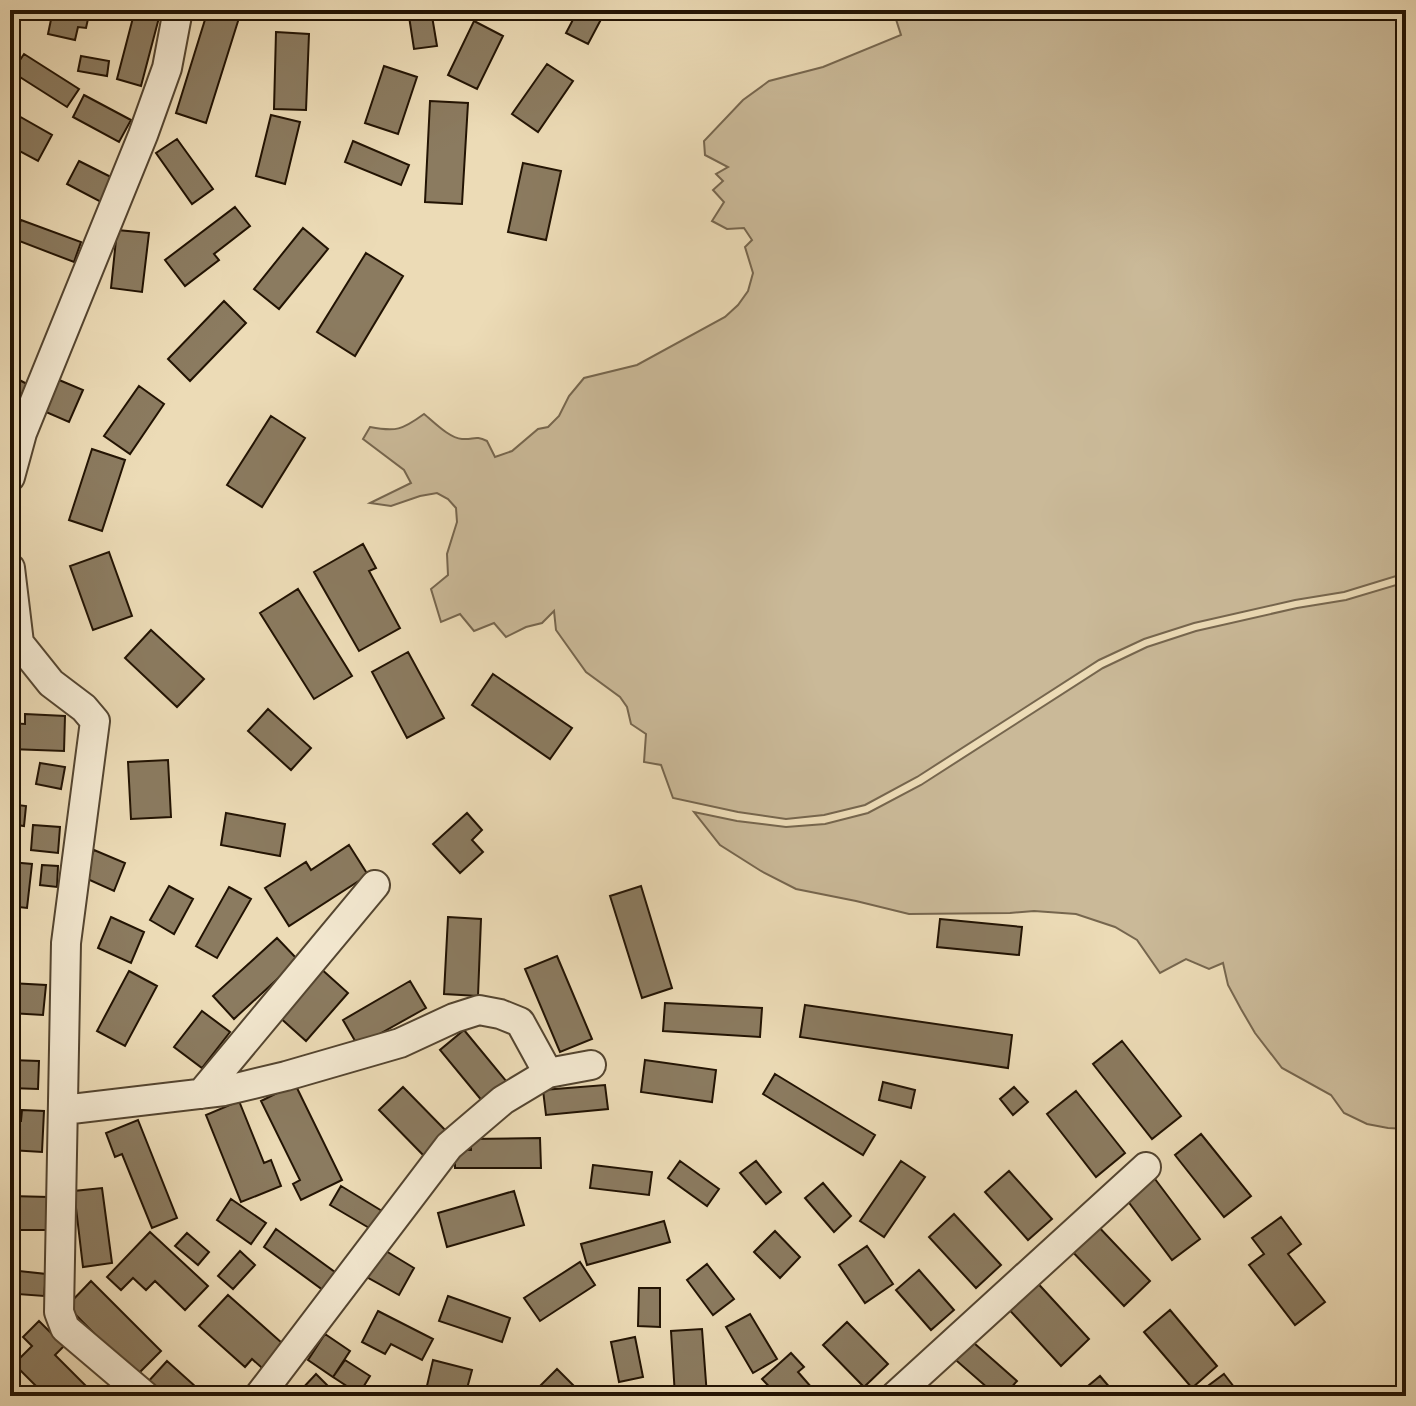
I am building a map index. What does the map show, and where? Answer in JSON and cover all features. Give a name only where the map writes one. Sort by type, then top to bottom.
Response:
[{"type":"street","points":[[10,477],[22,433],[143,135],[167,68],[178,10]]},
{"type":"street","points":[[10,568],[19,643],[51,683],[84,708],[95,721],[66,943],[59,1312],[65,1328],[145,1396]]},
{"type":"street","points":[[201,1094],[375,885]]},
{"type":"street","points":[[63,1110],[224,1091],[400,1043],[479,1010],[520,1022],[548,1073]]},
{"type":"street","points":[[259,1396],[449,1146],[503,1100],[548,1073],[591,1065]]},
{"type":"street","points":[[895,1396],[1146,1167]]},
{"type":"shaded area","points":[[893,10],[1406,10],[1406,573],[1344,592],[1194,623],[1144,639],[1099,660],[917,777],[865,805],[824,815],[786,819],[673,798],[661,765],[644,762],[646,734],[631,724],[627,707],[620,697],[586,672],[556,630],[554,611],[542,623],[506,637],[494,623],[474,631],[460,614],[441,622],[431,589],[448,575],[447,554],[457,522],[456,508],[437,493],[391,506],[370,503],[411,483],[404,470],[363,439],[370,427],[398,428],[424,414],[452,436],[487,441],[495,457],[512,451],[538,429],[548,427],[584,378],[637,365],[725,317],[748,291],[753,273],[745,247],[752,240],[744,228],[727,229],[712,221],[724,202],[713,190],[723,181],[716,174],[728,167],[705,155],[704,141],[743,100],[769,81],[823,67],[901,35]]},
{"type":"shaded area","points":[[1406,582],[1406,1129],[1367,1124],[1344,1113],[1331,1095],[1282,1068],[1241,1009],[1228,985],[1223,963],[1209,969],[1186,959],[1160,973],[1137,940],[1115,927],[1076,914],[1034,911],[909,914],[796,889],[720,845],[694,812],[786,827],[825,824],[868,813],[921,785],[1103,668],[1147,647],[1196,631],[1346,600]]},
{"type":"building","points":[[53,10],[90,10],[86,28],[78,27],[75,40],[48,34]]},
{"type":"building","points":[[135,10],[161,10],[141,86],[117,79]]},
{"type":"building","points":[[208,10],[239,18],[206,123],[176,113]]},
{"type":"building","points":[[408,10],[431,10],[437,46],[414,49]]},
{"type":"building","points":[[578,10],[606,10],[588,44],[566,33]]},
{"type":"building","points":[[474,21],[503,36],[477,89],[448,75]]},
{"type":"building","points":[[276,32],[309,34],[306,110],[274,109]]},
{"type":"building","points":[[24,54],[79,89],[67,107],[12,72]]},
{"type":"building","points":[[81,56],[109,61],[107,76],[78,71]]},
{"type":"building","points":[[547,64],[573,81],[538,132],[512,114]]},
{"type":"building","points":[[384,66],[417,77],[398,134],[365,123]]},
{"type":"building","points":[[84,95],[131,120],[119,142],[73,117]]},
{"type":"building","points":[[430,101],[468,103],[462,204],[425,202]]},
{"type":"building","points":[[10,111],[52,135],[38,161],[10,146]]},
{"type":"building","points":[[271,115],[300,122],[285,184],[256,176]]},
{"type":"building","points":[[177,139],[213,189],[192,204],[156,153]]},
{"type":"building","points":[[353,141],[409,165],[401,185],[345,162]]},
{"type":"building","points":[[79,161],[113,178],[101,202],[67,184]]},
{"type":"building","points":[[523,163],[561,171],[546,240],[508,232]]},
{"type":"building","points":[[235,207],[250,226],[214,254],[219,260],[185,286],[165,260]]},
{"type":"building","points":[[21,220],[81,242],[74,262],[14,239]]},
{"type":"building","points":[[303,228],[328,249],[279,309],[254,289]]},
{"type":"building","points":[[117,230],[149,233],[142,292],[111,288]]},
{"type":"building","points":[[366,253],[403,276],[355,356],[317,332]]},
{"type":"building","points":[[224,301],[246,323],[190,381],[168,359]]},
{"type":"building","points":[[10,375],[27,384],[13,412],[10,410]]},
{"type":"building","points":[[52,377],[83,390],[69,422],[39,409]]},
{"type":"building","points":[[139,386],[164,404],[130,454],[104,436]]},
{"type":"building","points":[[271,416],[305,438],[262,507],[227,485]]},
{"type":"building","points":[[92,449],[125,460],[102,531],[69,520]]},
{"type":"building","points":[[363,544],[376,568],[369,571],[400,628],[359,651],[314,572]]},
{"type":"building","points":[[109,552],[132,616],[93,630],[70,566]]},
{"type":"building","points":[[298,589],[352,676],[314,699],[260,613]]},
{"type":"building","points":[[151,630],[204,679],[177,707],[125,658]]},
{"type":"building","points":[[408,652],[444,718],[407,738],[372,672]]},
{"type":"building","points":[[493,674],[572,728],[550,759],[472,705]]},
{"type":"building","points":[[268,709],[311,748],[291,770],[248,731]]},
{"type":"building","points":[[25,714],[65,716],[64,751],[10,749],[10,723],[25,724]]},
{"type":"building","points":[[168,760],[171,817],[131,819],[128,762]]},
{"type":"building","points":[[40,763],[65,767],[61,789],[36,784]]},
{"type":"building","points":[[10,804],[26,806],[24,826],[10,824]]},
{"type":"building","points":[[226,813],[285,824],[280,856],[221,845]]},
{"type":"building","points":[[467,813],[482,830],[472,840],[483,852],[460,873],[433,844]]},
{"type":"building","points":[[33,825],[60,827],[58,853],[31,850]]},
{"type":"building","points":[[349,845],[368,875],[289,926],[265,888],[306,862],[311,870]]},
{"type":"building","points":[[94,850],[125,863],[114,891],[83,877]]},
{"type":"building","points":[[10,862],[32,864],[27,908],[10,906]]},
{"type":"building","points":[[42,865],[58,866],[57,887],[40,885]]},
{"type":"building","points":[[169,886],[193,899],[174,934],[150,920]]},
{"type":"building","points":[[641,886],[672,988],[642,998],[610,896]]},
{"type":"building","points":[[229,887],[251,899],[217,958],[196,946]]},
{"type":"building","points":[[111,917],[144,932],[131,963],[98,948]]},
{"type":"building","points":[[448,917],[481,919],[478,996],[444,994]]},
{"type":"building","points":[[940,919],[1022,927],[1019,955],[937,947]]},
{"type":"building","points":[[277,938],[298,960],[234,1019],[213,996]]},
{"type":"building","points":[[557,956],[592,1039],[560,1052],[525,969]]},
{"type":"building","points":[[319,967],[348,993],[306,1041],[277,1015]]},
{"type":"building","points":[[129,971],[157,986],[125,1046],[97,1031]]},
{"type":"building","points":[[410,981],[426,1008],[358,1046],[343,1020]]},
{"type":"building","points":[[10,983],[46,985],[43,1015],[10,1013]]},
{"type":"building","points":[[665,1003],[762,1008],[760,1037],[663,1031]]},
{"type":"building","points":[[805,1005],[1012,1035],[1008,1068],[800,1037]]},
{"type":"building","points":[[202,1011],[230,1032],[202,1068],[174,1047]]},
{"type":"building","points":[[464,1030],[507,1082],[483,1102],[440,1050]]},
{"type":"building","points":[[1122,1041],[1181,1116],[1152,1139],[1093,1064]]},
{"type":"building","points":[[10,1060],[39,1061],[38,1089],[10,1088]]},
{"type":"building","points":[[645,1060],[716,1070],[712,1102],[641,1092]]},
{"type":"building","points":[[775,1074],[875,1135],[863,1155],[763,1094]]},
{"type":"building","points":[[883,1082],[915,1090],[911,1108],[879,1100]]},
{"type":"building","points":[[295,1084],[342,1180],[301,1200],[293,1184],[300,1180],[261,1101]]},
{"type":"building","points":[[605,1085],[608,1109],[546,1115],[543,1090]]},
{"type":"building","points":[[403,1087],[452,1137],[428,1160],[379,1110]]},
{"type":"building","points":[[1014,1087],[1028,1102],[1013,1115],[1000,1099]]},
{"type":"building","points":[[1076,1091],[1125,1153],[1096,1177],[1047,1114]]},
{"type":"building","points":[[239,1101],[264,1163],[271,1160],[281,1186],[241,1202],[206,1115]]},
{"type":"building","points":[[22,1110],[44,1111],[42,1152],[10,1150],[10,1121],[21,1121]]},
{"type":"building","points":[[138,1120],[177,1218],[152,1228],[122,1154],[115,1157],[106,1133]]},
{"type":"building","points":[[1201,1134],[1251,1196],[1224,1217],[1175,1155]]},
{"type":"building","points":[[540,1138],[541,1168],[455,1168],[455,1150],[471,1150],[471,1139]]},
{"type":"building","points":[[680,1161],[719,1189],[707,1206],[668,1178]]},
{"type":"building","points":[[756,1161],[781,1192],[766,1204],[740,1173]]},
{"type":"building","points":[[901,1161],[925,1177],[884,1237],[860,1221]]},
{"type":"building","points":[[593,1165],[652,1172],[649,1195],[590,1188]]},
{"type":"building","points":[[1009,1171],[1052,1219],[1028,1240],[985,1192]]},
{"type":"building","points":[[1152,1175],[1200,1239],[1172,1260],[1124,1196]]},
{"type":"building","points":[[823,1183],[851,1216],[834,1232],[805,1198]]},
{"type":"building","points":[[341,1186],[387,1214],[376,1232],[330,1205]]},
{"type":"building","points":[[102,1188],[112,1263],[83,1267],[74,1191]]},
{"type":"building","points":[[514,1191],[524,1225],[447,1247],[438,1213]]},
{"type":"building","points":[[10,1196],[49,1197],[49,1230],[10,1230]]},
{"type":"building","points":[[231,1199],[266,1223],[251,1244],[217,1220]]},
{"type":"building","points":[[954,1214],[1001,1265],[976,1288],[929,1237]]},
{"type":"building","points":[[1281,1217],[1301,1244],[1288,1254],[1325,1302],[1295,1325],[1249,1265],[1264,1254],[1252,1238]]},
{"type":"building","points":[[664,1221],[670,1242],[587,1265],[581,1244]]},
{"type":"building","points":[[1094,1222],[1150,1281],[1124,1306],[1068,1247]]},
{"type":"building","points":[[276,1229],[339,1275],[327,1293],[264,1247]]},
{"type":"building","points":[[775,1231],[800,1257],[780,1278],[754,1252]]},
{"type":"building","points":[[150,1232],[208,1286],[185,1310],[155,1281],[146,1290],[133,1278],[121,1290],[107,1277]]},
{"type":"building","points":[[187,1233],[209,1252],[198,1265],[175,1246]]},
{"type":"building","points":[[867,1246],[893,1284],[865,1303],[839,1265]]},
{"type":"building","points":[[381,1248],[414,1268],[399,1295],[365,1276]]},
{"type":"building","points":[[240,1251],[255,1265],[233,1289],[218,1276]]},
{"type":"building","points":[[580,1262],[595,1285],[540,1321],[524,1298]]},
{"type":"building","points":[[707,1264],[734,1299],[713,1315],[687,1280]]},
{"type":"building","points":[[10,1270],[46,1274],[44,1296],[18,1294],[17,1306],[10,1306]]},
{"type":"building","points":[[919,1270],[954,1310],[931,1330],[896,1290]]},
{"type":"building","points":[[1032,1277],[1089,1339],[1061,1366],[1004,1304]]},
{"type":"building","points":[[91,1281],[161,1351],[136,1376],[67,1306]]},
{"type":"building","points":[[639,1288],[660,1288],[660,1327],[638,1326]]},
{"type":"building","points":[[228,1295],[291,1351],[270,1375],[252,1359],[245,1367],[199,1326]]},
{"type":"building","points":[[448,1296],[510,1318],[502,1342],[439,1321]]},
{"type":"building","points":[[1170,1310],[1217,1366],[1192,1388],[1144,1332]]},
{"type":"building","points":[[378,1311],[433,1339],[422,1360],[391,1344],[385,1354],[362,1342]]},
{"type":"building","points":[[750,1314],[777,1359],[753,1373],[726,1327]]},
{"type":"building","points":[[39,1321],[64,1346],[55,1355],[96,1396],[46,1396],[14,1364],[32,1346],[23,1337]]},
{"type":"building","points":[[847,1322],[888,1364],[864,1387],[823,1345]]},
{"type":"building","points":[[702,1329],[707,1396],[675,1396],[671,1331]]},
{"type":"building","points":[[325,1334],[350,1351],[333,1377],[308,1360]]},
{"type":"building","points":[[966,1336],[1017,1381],[1004,1396],[997,1396],[950,1355]]},
{"type":"building","points":[[635,1337],[643,1377],[619,1382],[611,1342]]},
{"type":"building","points":[[791,1353],[804,1367],[798,1372],[819,1396],[778,1396],[762,1379]]},
{"type":"building","points":[[345,1360],[370,1376],[359,1394],[333,1377]]},
{"type":"building","points":[[433,1360],[472,1370],[465,1396],[449,1396],[426,1390]]},
{"type":"building","points":[[167,1361],[206,1396],[159,1396],[146,1384]]},
{"type":"building","points":[[557,1369],[584,1396],[536,1396],[533,1393]]},
{"type":"building","points":[[316,1374],[338,1396],[307,1396],[301,1390]]},
{"type":"building","points":[[1224,1374],[1241,1396],[1198,1396],[1197,1394]]},
{"type":"building","points":[[1100,1376],[1117,1396],[1076,1396]]}]
